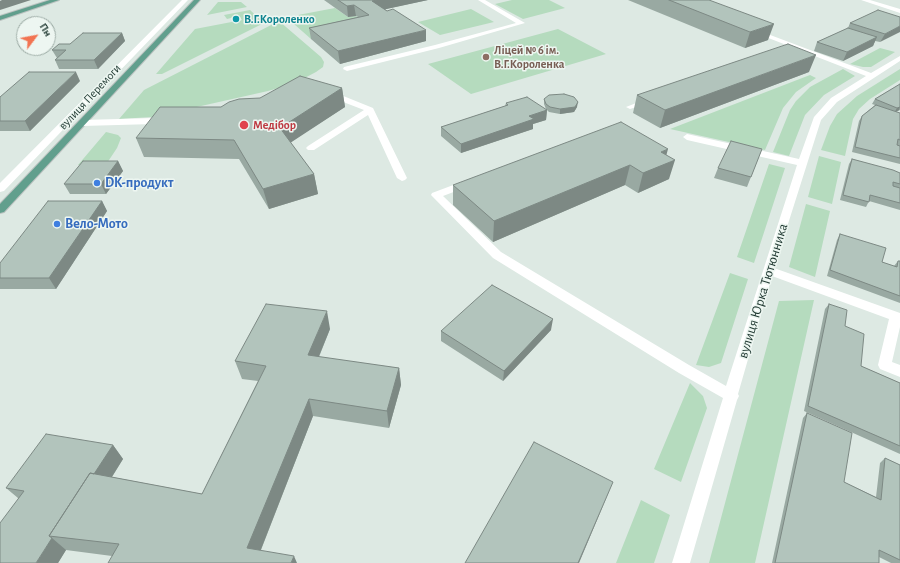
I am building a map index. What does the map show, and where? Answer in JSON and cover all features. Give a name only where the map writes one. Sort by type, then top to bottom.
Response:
[{"type":"main road","points":[[0,18],[56,0]]},
{"type":"main road","name":"вулиця Перемоги","points":[[0,210],[198,0]]},
{"type":"street","name":"вулиця Перемоги","points":[[0,189],[185,0]]},
{"type":"street","points":[[347,69],[437,47],[522,23],[481,0]]},
{"type":"street","points":[[864,0],[900,11]]},
{"type":"street","points":[[747,28],[872,76]]},
{"type":"street","points":[[782,52],[797,47]]},
{"type":"street","name":"вулиця Юрка Тютюнника","points":[[681,563],[732,396],[768,270],[817,119],[834,100],[900,58]]},
{"type":"street","points":[[320,90],[370,110],[402,178]]},
{"type":"street","points":[[630,107],[660,96]]},
{"type":"street","points":[[311,148],[370,110]]},
{"type":"street","points":[[82,123],[154,121],[176,116]]},
{"type":"street","points":[[687,137],[802,163]]},
{"type":"street","points":[[480,179],[436,195],[497,255],[684,369],[732,396]]},
{"type":"street","points":[[768,270],[898,317],[885,365],[900,371]]},
{"type":"green space","points":[[512,0],[549,0],[565,8],[523,19],[495,4]]},
{"type":"green space","points":[[218,2],[241,2],[247,7],[207,15]]},
{"type":"green space","points":[[335,8],[348,17],[356,16],[370,26],[311,39],[294,24],[305,22],[298,15]]},
{"type":"green space","points":[[471,9],[494,22],[440,35],[418,22]]},
{"type":"green space","points":[[250,10],[264,23],[162,74],[156,74],[195,29],[242,20],[239,16],[227,19],[224,15]]},
{"type":"green space","points":[[279,21],[321,57],[324,62],[323,67],[293,84],[268,91],[152,117],[119,119],[144,90]]},
{"type":"green space","points":[[558,29],[606,54],[471,94],[428,64]]},
{"type":"green space","points":[[880,48],[895,52],[871,67],[850,64]]},
{"type":"green space","points":[[843,69],[855,76],[824,95],[805,115],[789,156],[773,152],[790,110],[796,101],[810,87]]},
{"type":"green space","points":[[900,69],[900,80],[870,99],[859,109],[853,119],[845,156],[821,150],[830,126],[837,114],[857,96]]},
{"type":"green space","points":[[810,75],[816,78],[796,92],[783,108],[765,150],[670,129]]},
{"type":"green space","points":[[106,132],[118,135],[121,138],[117,148],[105,166],[78,165]]},
{"type":"green space","points":[[819,156],[841,162],[832,204],[808,197]]},
{"type":"green space","points":[[769,164],[785,168],[754,263],[737,257]]},
{"type":"green space","points":[[806,204],[830,211],[815,277],[789,267]]},
{"type":"green space","points":[[730,273],[748,279],[721,363],[709,367],[696,365]]},
{"type":"green space","points":[[814,300],[755,563],[709,563],[779,301]]},
{"type":"green space","points":[[690,383],[703,396],[707,408],[681,482],[654,469]]},
{"type":"green space","points":[[641,500],[670,515],[654,563],[616,563]]},
{"type":"building","points":[[338,0],[377,0],[372,1],[387,11],[393,9],[426,30],[338,51],[309,28],[369,15],[354,5],[347,6]]},
{"type":"building","points":[[669,0],[709,0],[774,24],[750,32]]},
{"type":"building","points":[[878,10],[900,17],[900,26],[885,34],[850,23]]},
{"type":"building","points":[[848,28],[877,37],[847,52],[817,42]]},
{"type":"building","points":[[83,33],[122,33],[94,60],[55,60],[66,50],[56,50],[56,47],[59,44],[70,44]]},
{"type":"building","points":[[788,44],[816,55],[665,110],[637,95]]},
{"type":"building","points":[[29,72],[76,72],[25,121],[0,121],[0,97]]},
{"type":"building","points":[[300,76],[342,88],[280,128],[314,174],[263,189],[234,140],[136,138],[160,107],[221,107],[229,102],[239,99],[260,98]]},
{"type":"building","points":[[900,84],[900,107],[897,108],[875,99]]},
{"type":"building","points":[[564,94],[574,97],[578,102],[575,107],[560,109],[550,107],[546,104],[544,99],[549,95]]},
{"type":"building","points":[[527,97],[547,110],[529,116],[534,119],[461,144],[441,127],[508,105],[506,103]]},
{"type":"building","points":[[876,105],[900,113],[900,140],[898,139],[897,145],[900,146],[900,158],[855,147],[862,116]]},
{"type":"building","points":[[621,122],[668,149],[661,152],[675,160],[643,173],[630,165],[494,221],[453,185]]},
{"type":"building","points":[[731,141],[762,149],[751,177],[718,168]]},
{"type":"building","points":[[852,159],[900,173],[900,184],[893,182],[893,186],[900,188],[900,203],[870,195],[869,202],[843,195]]},
{"type":"building","points":[[83,161],[118,161],[101,184],[64,184]]},
{"type":"building","points":[[48,201],[102,201],[49,278],[0,278],[0,263]]},
{"type":"building","points":[[840,234],[886,248],[882,262],[897,267],[898,261],[900,261],[900,296],[830,270]]},
{"type":"building","points":[[492,285],[553,319],[504,371],[441,331]]},
{"type":"building","points":[[266,304],[327,311],[308,355],[399,368],[387,411],[309,399],[247,548],[294,556],[291,563],[108,563],[119,544],[49,536],[90,473],[202,494],[266,366],[235,361]]},
{"type":"building","points":[[829,304],[847,310],[845,326],[864,334],[861,366],[900,383],[900,446],[808,406]]},
{"type":"building","points":[[807,413],[852,433],[844,482],[881,500],[885,458],[900,465],[900,560],[879,550],[879,563],[775,563]]},
{"type":"building","points":[[46,434],[113,445],[94,474],[90,473],[49,536],[52,538],[36,563],[0,563],[0,523],[24,491],[6,488]]},
{"type":"building","points":[[534,442],[613,482],[578,563],[465,563]]},
{"type":"place","name":"В.Г.Короленко","points":[[236,19]]},
{"type":"place","name":"Ліцей № 6 ім. В.Г.Короленка","points":[[486,57]]},
{"type":"place","name":"Медібор","points":[[244,125]]},
{"type":"place","name":"DK-продукт","points":[[97,183]]},
{"type":"place","name":"Вело-Мото","points":[[57,224]]}]
